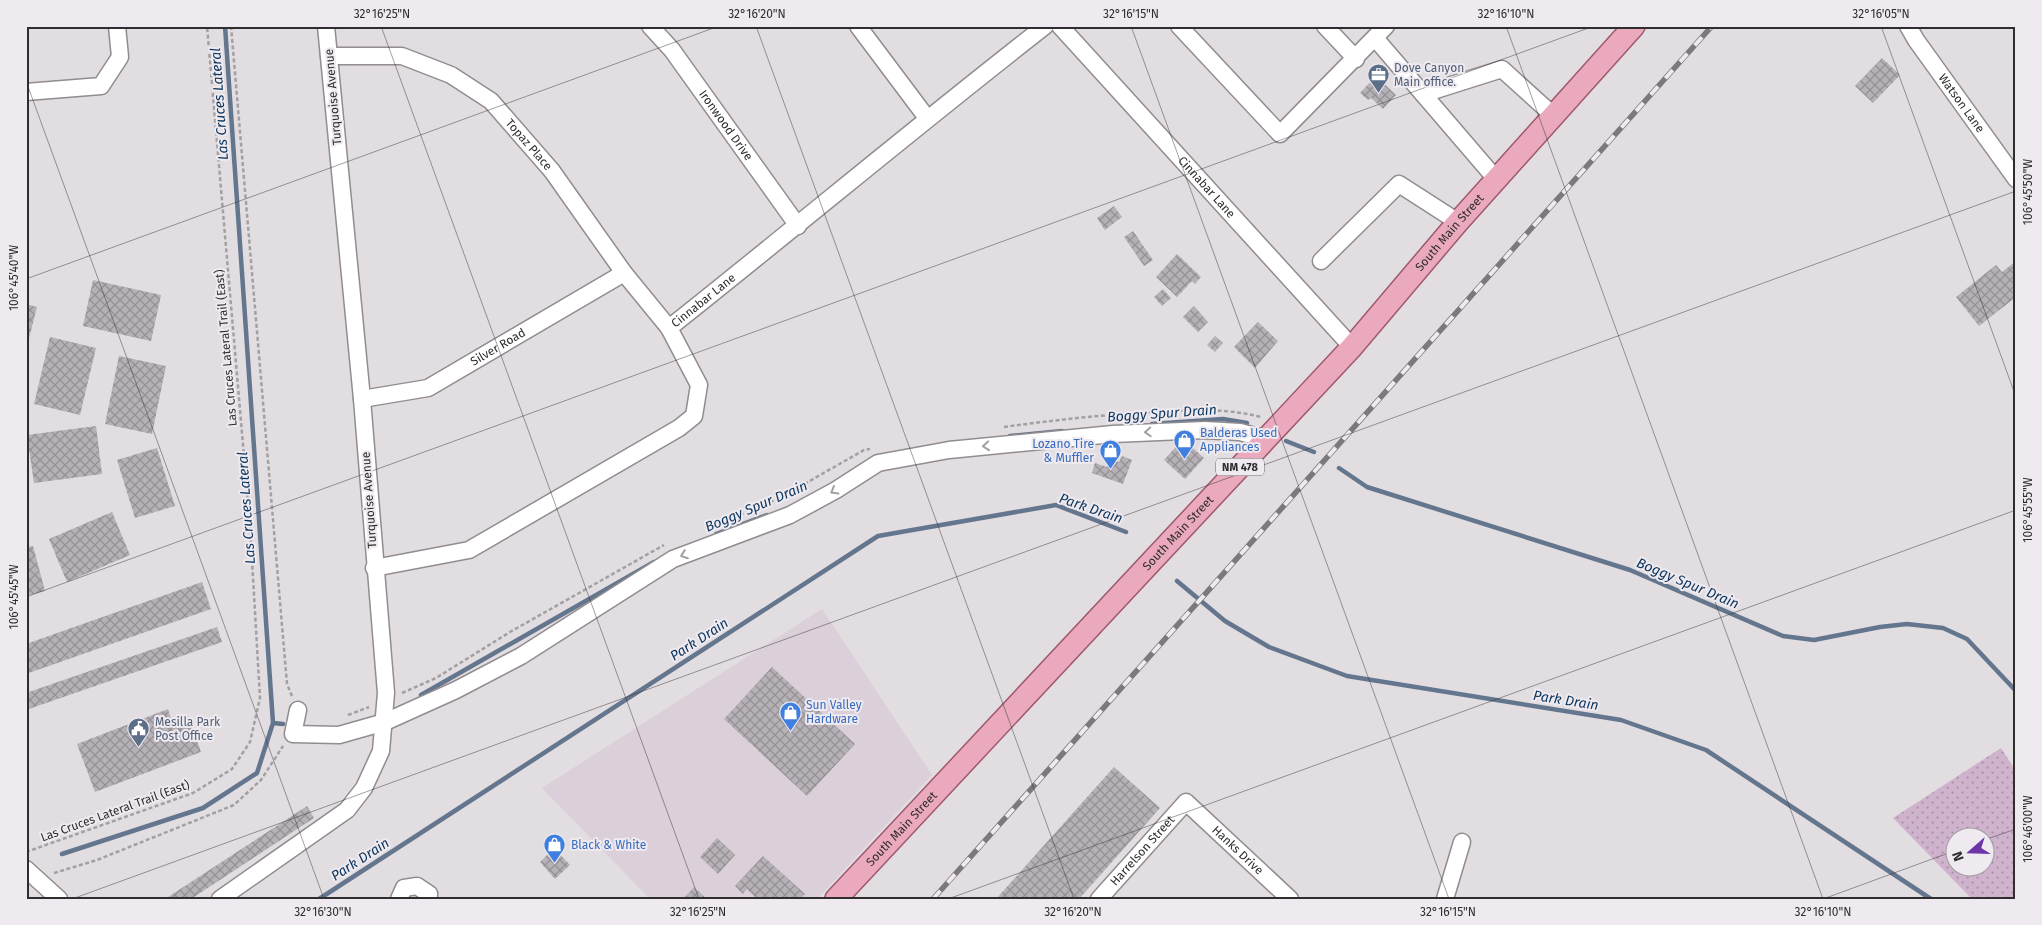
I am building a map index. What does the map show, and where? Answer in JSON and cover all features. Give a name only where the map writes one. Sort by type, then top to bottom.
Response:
[{"type":"main road","name":"South Main Street","points":[[836,899],[1352,347],[1458,222],[1555,117],[1634,26]]},
{"type":"street","points":[[26,92],[101,86],[120,57],[118,26]]},
{"type":"street","name":"Turquoise Avenue","points":[[220,899],[347,810],[364,788],[381,752],[385,722],[386,700],[362,399],[326,26]]},
{"type":"street","name":"Ironwood Drive","points":[[650,26],[672,50],[798,226]]},
{"type":"street","points":[[858,26],[927,118]]},
{"type":"street","name":"Cinnabar Lane","points":[[374,568],[469,550],[680,428],[694,416],[699,385],[669,328],[798,226],[927,118],[1045,26]]},
{"type":"street","name":"Cinnabar Lane","points":[[1060,26],[1352,347]]},
{"type":"street","points":[[1179,26],[1280,134],[1356,59],[1386,26]]},
{"type":"street","points":[[1325,26],[1356,59]]},
{"type":"street","name":"Watson Lane","points":[[1912,28],[2016,179]]},
{"type":"street","points":[[1375,38],[1496,179]]},
{"type":"street","name":"Topaz Place","points":[[329,56],[402,56],[451,75],[491,101],[552,171],[624,273],[669,328]]},
{"type":"street","points":[[1423,94],[1502,69],[1555,117]]},
{"type":"street","points":[[1320,261],[1399,184],[1458,222]]},
{"type":"street","name":"Silver Road","points":[[362,399],[428,388],[624,273]]},
{"type":"street","points":[[298,710],[293,734],[339,734],[385,722],[456,690],[521,656],[673,559],[790,514],[836,490],[878,462],[949,450],[1113,434],[1205,430],[1240,432],[1266,439]]},
{"type":"street","name":"Harrelson Street","points":[[1099,899],[1186,802]]},
{"type":"street","name":"Hanks Drive","points":[[1186,802],[1290,899]]},
{"type":"street","points":[[1445,899],[1462,842]]},
{"type":"street","points":[[31,873],[59,899]]},
{"type":"street","points":[[399,899],[404,888],[417,886],[429,894],[429,899]]},
{"type":"path","name":"Las Cruces Lateral Trail (East)","points":[[26,852],[193,793],[232,769],[250,742],[260,698],[249,516],[207,26]]},
{"type":"path","points":[[231,26],[286,684],[298,710]]},
{"type":"path","points":[[998,428],[1126,414],[1196,410],[1234,410],[1281,422]]},
{"type":"path","points":[[723,522],[780,498],[864,450],[872,449]]},
{"type":"path","points":[[340,718],[436,678],[510,632],[665,545]]},
{"type":"path","points":[[31,873],[96,860],[234,805],[261,780],[293,734]]},
{"type":"shaded area","points":[[822,609],[932,775],[817,899],[650,899],[542,788]]},
{"type":"shaded area","points":[[2001,748],[2016,771],[2016,899],[1972,899],[1952,878],[1994,878],[1994,828],[1944,828],[1944,870],[1893,818]]},
{"type":"building","points":[[1882,58],[1900,75],[1873,103],[1855,86]]},
{"type":"building","name":"Dove Canyon Main office.","points":[[1376,76],[1396,95],[1383,109],[1371,98],[1368,100],[1360,93]]},
{"type":"building","points":[[1114,206],[1122,217],[1105,230],[1097,218]]},
{"type":"building","points":[[1133,231],[1153,260],[1144,266],[1124,237]]},
{"type":"building","points":[[1177,254],[1201,277],[1195,284],[1192,281],[1177,297],[1156,277]]},
{"type":"building","points":[[2016,261],[2016,285],[2013,287],[2016,297],[1979,326],[1956,297],[1996,265],[2002,272]]},
{"type":"building","points":[[93,280],[161,295],[151,341],[83,326]]},
{"type":"building","points":[[1163,289],[1171,298],[1162,306],[1154,297]]},
{"type":"building","points":[[26,304],[37,307],[27,346],[26,346]]},
{"type":"building","points":[[1194,306],[1208,322],[1198,332],[1183,317]]},
{"type":"building","points":[[1258,322],[1278,341],[1255,368],[1234,347]]},
{"type":"building","points":[[1215,336],[1223,343],[1215,352],[1207,345]]},
{"type":"building","points":[[50,337],[96,348],[80,415],[34,404]]},
{"type":"building","points":[[119,356],[166,366],[152,434],[105,424]]},
{"type":"building","points":[[96,426],[102,474],[34,483],[27,435]]},
{"type":"building","name":"Balderas Used Appliances","points":[[1183,439],[1204,458],[1185,479],[1164,460]]},
{"type":"building","points":[[157,448],[175,506],[135,518],[117,460]]},
{"type":"building","name":"Lozano Tire & Muffler","points":[[1122,456],[1132,460],[1123,484],[1092,473],[1095,463],[1107,467],[1110,459],[1119,462]]},
{"type":"building","points":[[112,512],[130,555],[67,582],[49,539]]},
{"type":"building","points":[[33,546],[45,591],[26,596],[26,547]]},
{"type":"building","points":[[202,582],[211,609],[26,674],[26,644]]},
{"type":"building","points":[[217,627],[222,642],[26,710],[26,693]]},
{"type":"building","name":"Sun Valley Hardware","points":[[772,667],[855,744],[807,796],[724,719]]},
{"type":"building","name":"Mesilla Park Post Office","points":[[168,709],[172,722],[188,716],[201,752],[95,792],[77,744]]},
{"type":"building","points":[[1114,767],[1160,808],[1079,899],[996,899]]},
{"type":"building","points":[[307,806],[314,818],[191,899],[165,899]]},
{"type":"building","points":[[717,838],[735,855],[718,874],[700,857]]},
{"type":"building","name":"Black & White","points":[[554,848],[570,865],[555,879],[540,862]]},
{"type":"building","points":[[763,856],[805,894],[800,899],[757,899],[747,889],[743,894],[735,886]]},
{"type":"building","points":[[694,887],[707,899],[683,899]]},
{"type":"waterway","name":"Las Cruces Lateral","points":[[62,854],[203,808],[257,773],[273,723],[225,26]]},
{"type":"waterway","name":"Boggy Spur Drain","points":[[1152,424],[1223,419],[1247,423]]},
{"type":"waterway","name":"Boggy Spur Drain","points":[[1010,436],[1062,431]]},
{"type":"waterway","name":"Boggy Spur Drain","points":[[1286,441],[1314,452]]},
{"type":"waterway","name":"Boggy Spur Drain","points":[[1339,468],[1367,487],[1630,570],[1783,636],[1814,640],[1880,627],[1907,624],[1943,628],[1967,639],[2016,691]]},
{"type":"waterway","name":"Park Drain","points":[[319,899],[878,536],[1056,505],[1126,532]]},
{"type":"waterway","name":"Boggy Spur Drain","points":[[716,534],[767,515]]},
{"type":"waterway","name":"Boggy Spur Drain","points":[[421,695],[654,562]]},
{"type":"waterway","name":"Park Drain","points":[[1177,581],[1225,621],[1269,647],[1347,676],[1621,720],[1706,750],[1931,899]]},
{"type":"waterway","name":"Boggy Spur Drain","points":[[273,723],[283,724]]},
{"type":"railway","points":[[933,899],[1712,26]]},
{"type":"place","name":"Dove Canyon Main office.","points":[[1378,94]]},
{"type":"place","name":"Balderas Used Appliances","points":[[1184,459]]},
{"type":"place","name":"Lozano Tire & Muffler","points":[[1110,470]]},
{"type":"place","name":"Sun Valley Hardware","points":[[790,731]]},
{"type":"place","name":"Mesilla Park Post Office","points":[[139,748]]},
{"type":"place","name":"Black & White","points":[[555,864]]}]
